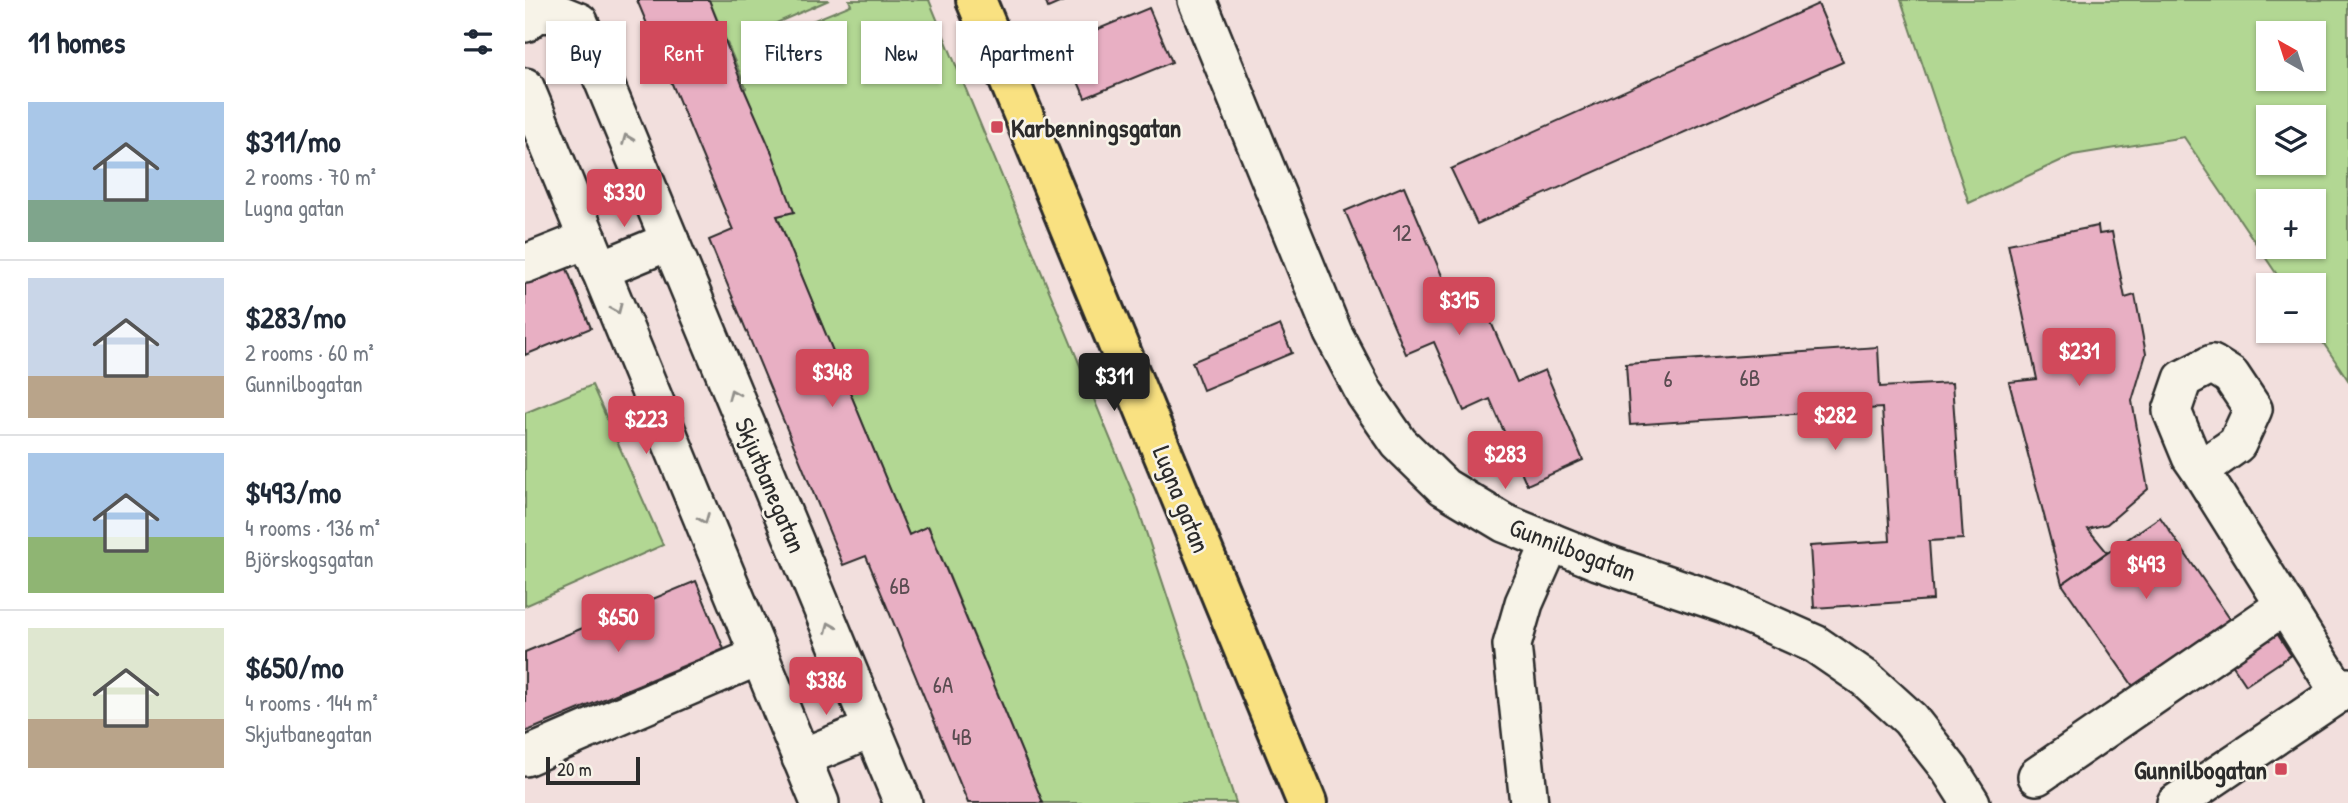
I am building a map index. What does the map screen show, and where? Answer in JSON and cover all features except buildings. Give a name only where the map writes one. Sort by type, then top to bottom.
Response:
[{"type":"main road","name":"Lugna gatan","points":[[976,0],[1307,803]]},
{"type":"street","name":"Gunnilbogatan","points":[[1197,0],[1333,333],[1364,394],[1399,443],[1444,487],[1504,523],[1725,604],[1815,644],[1866,679],[1910,719],[1971,803]]},
{"type":"street","name":"Skjutbanegatan","points":[[525,23],[537,13],[559,14],[579,22],[902,803]]},
{"type":"street","points":[[525,87],[820,803]]},
{"type":"street","points":[[525,264],[670,241]]},
{"type":"street","points":[[2176,803],[2344,690],[2285,605],[2200,470]]},
{"type":"street","points":[[1529,803],[1512,645],[1524,603],[1551,542]]},
{"type":"street","points":[[2037,776],[2285,605]]},
{"type":"street","points":[[525,757],[759,656]]},
{"type":"street","points":[[801,758],[872,729]]},
{"type":"green space","points":[[709,0],[829,0],[781,21],[741,21],[741,76],[727,43],[727,21],[718,21]]},
{"type":"green space","points":[[849,0],[929,0],[938,21],[861,21],[861,84],[942,84],[942,31],[956,65],[956,84],[964,84],[1134,496],[1236,803],[1043,803],[929,527],[909,535],[777,216],[794,212],[744,89],[744,84],[847,84],[847,21],[812,21],[851,5]]},
{"type":"green space","points":[[1901,0],[2348,0],[2348,380],[2323,343],[2326,343],[2326,273],[2276,273],[2266,259],[2326,259],[2326,189],[2256,189],[2256,244],[2184,137],[2073,155],[1969,203]]},
{"type":"green space","points":[[592,385],[663,545],[525,606],[525,413]]},
{"type":"place","name":"Karbenningsgatan","points":[[997,127]]},
{"type":"place","name":"Gunnilbogatan","points":[[2281,769]]}]
